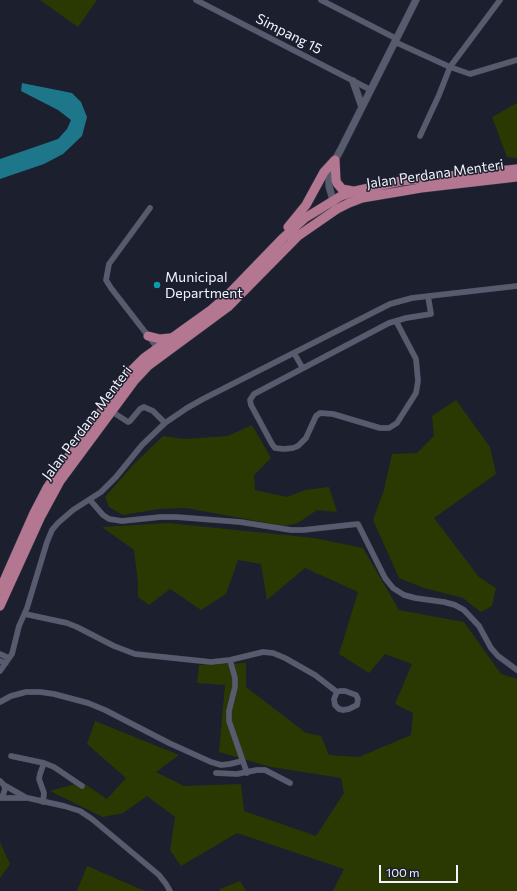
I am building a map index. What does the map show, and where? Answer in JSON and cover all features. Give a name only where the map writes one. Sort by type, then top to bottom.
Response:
[{"type":"main road","points":[[335,160],[337,183],[342,189],[355,191]]},
{"type":"main road","points":[[271,251],[306,205],[324,172],[335,160]]},
{"type":"main road","name":"Jalan Perdana Menteri","points":[[0,606],[50,498],[67,470],[140,374],[172,338],[218,304],[240,284],[305,218],[332,200],[355,191],[401,181],[517,169]]},
{"type":"main road","name":"Jalan Perdana Menteri","points":[[0,590],[34,513],[47,488],[129,373],[144,358],[160,351],[228,308],[248,289],[291,242],[337,209],[349,203],[362,198],[421,188],[517,177]]},
{"type":"main road","points":[[144,358],[149,346],[148,336],[160,339],[172,338]]},
{"type":"street","name":"Simpang 15","points":[[196,0],[371,90]]},
{"type":"street","points":[[321,0],[450,67],[470,74],[517,60]]},
{"type":"street","points":[[337,209],[332,200],[329,186],[329,176],[335,160],[416,0]]},
{"type":"street","points":[[420,136],[450,67],[500,0]]},
{"type":"street","points":[[353,81],[362,107]]},
{"type":"street","points":[[150,208],[110,264],[106,280],[160,351]]},
{"type":"street","points":[[0,671],[15,643],[19,626],[25,614],[52,530],[64,517],[90,500],[110,484],[142,445],[165,423],[203,399],[390,304],[412,298],[517,286]]},
{"type":"street","points":[[396,321],[416,359],[418,382],[414,397],[397,423],[389,428],[380,428],[332,414],[320,413],[316,416],[306,438],[298,446],[284,449],[275,448],[251,404],[250,400],[254,394],[302,367],[389,322],[431,314],[428,296]]},
{"type":"street","points":[[294,353],[302,367]]},
{"type":"street","points":[[112,411],[128,422],[140,409],[144,407],[153,411],[165,423]]},
{"type":"street","points":[[90,500],[103,515],[109,519],[122,521],[161,517],[240,522],[291,530],[358,524],[385,578],[393,588],[404,595],[414,598],[444,602],[455,605],[464,610],[479,626],[498,656],[517,670]]},
{"type":"street","points":[[25,614],[67,623],[114,646],[135,654],[211,662],[230,660],[259,653],[273,653],[315,675],[337,692],[345,691],[352,693],[358,699],[358,702],[354,708],[343,710],[338,709],[335,705],[334,699],[337,692]]},
{"type":"street","points":[[0,654],[5,661]]},
{"type":"street","points":[[230,660],[235,678],[235,687],[229,712],[229,721],[247,772]]},
{"type":"street","points":[[0,702],[11,696],[26,692],[54,694],[88,703],[105,710],[169,743],[211,762],[221,765],[242,761]]},
{"type":"street","points":[[11,756],[44,763],[63,772],[82,786]]},
{"type":"street","points":[[43,802],[44,793],[39,779],[44,763]]},
{"type":"street","points":[[216,773],[237,774],[265,770],[290,783]]},
{"type":"street","points":[[1,782],[18,794],[75,810],[92,819],[159,875],[170,891]]},
{"type":"street","points":[[0,798],[5,792],[1,782]]},
{"type":"street","points":[[0,798],[28,798]]},
{"type":"green space","points":[[40,0],[97,0],[78,27]]},
{"type":"green space","points":[[517,103],[517,158],[507,157],[492,117]]},
{"type":"green space","points":[[456,400],[490,447],[496,474],[434,518],[479,577],[496,588],[492,606],[481,612],[463,598],[424,588],[399,578],[373,520],[384,490],[392,454],[417,453],[434,436],[432,416]]},
{"type":"green space","points":[[252,425],[271,458],[254,475],[255,490],[287,497],[305,490],[329,487],[337,512],[317,510],[298,523],[284,526],[186,508],[159,509],[123,515],[109,507],[105,497],[133,465],[163,436],[184,439],[228,436]]},
{"type":"green space","points":[[168,523],[314,538],[363,548],[399,610],[464,622],[501,674],[517,679],[517,891],[333,891],[344,869],[237,833],[181,866],[170,850],[175,817],[147,796],[123,813],[103,817],[50,791],[82,782],[107,799],[126,778],[87,744],[95,721],[179,755],[156,772],[184,786],[241,784],[244,811],[316,836],[344,793],[341,778],[271,767],[219,752],[225,685],[197,683],[199,665],[246,663],[246,687],[306,733],[321,736],[329,755],[359,757],[411,735],[413,713],[395,704],[412,664],[385,654],[369,673],[339,654],[358,592],[305,568],[267,600],[261,564],[238,560],[226,594],[201,610],[170,589],[149,605],[138,597],[138,582],[134,550],[102,527]]},
{"type":"green space","points":[[0,842],[10,864],[0,878]]},
{"type":"green space","points":[[87,866],[145,891],[77,891]]},
{"type":"green space","points":[[240,881],[246,891],[220,891],[220,889]]},
{"type":"water","points":[[22,83],[72,93],[81,102],[87,117],[82,136],[63,154],[44,164],[0,179],[0,159],[58,139],[67,129],[71,120],[58,110],[21,91]]},
{"type":"place","name":"Municipal Department","points":[[157,285]]}]
